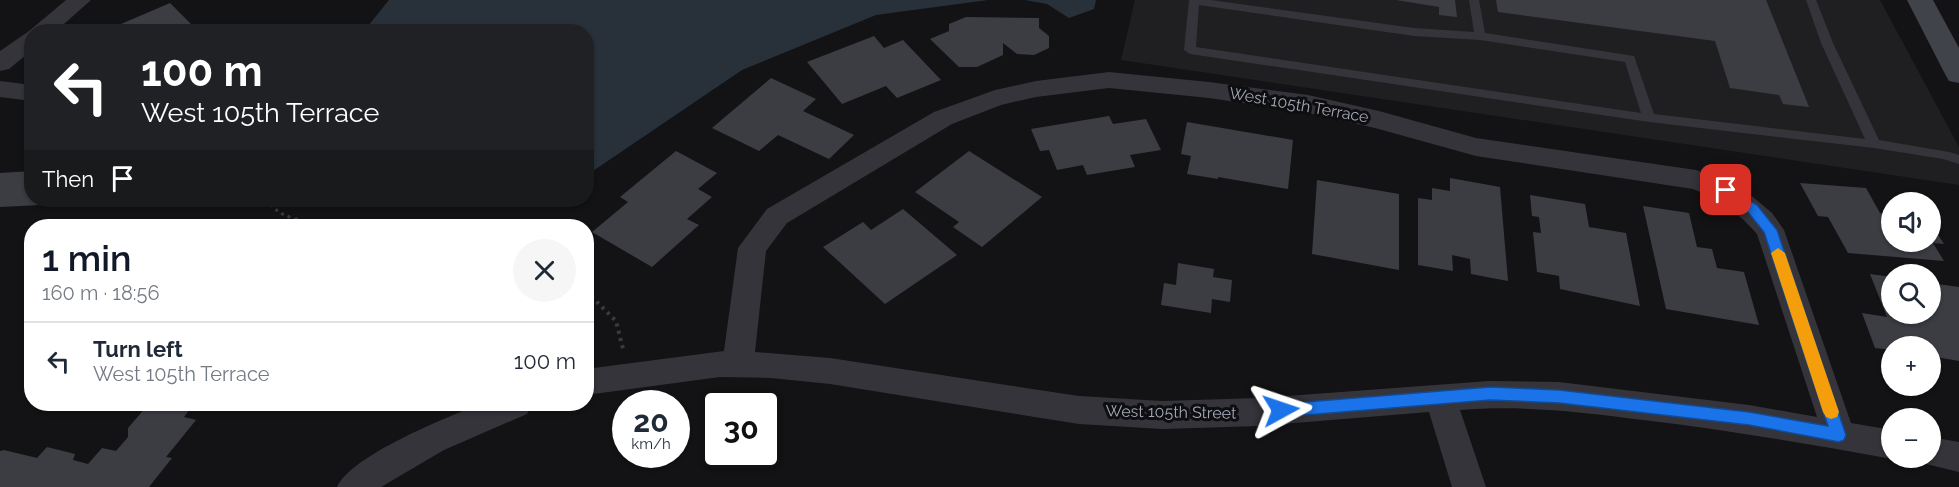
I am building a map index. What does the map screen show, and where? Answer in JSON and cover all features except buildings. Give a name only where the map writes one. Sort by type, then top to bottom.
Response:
[{"type":"main road","points":[[1920,0],[1959,74]]},
{"type":"street","points":[[50,24],[80,0]]},
{"type":"street","points":[[0,63],[24,44]]},
{"type":"street","name":"West 105th Terrace","points":[[738,364],[752,248],[777,216],[943,118],[995,98],[1036,89],[1109,80],[1209,90],[1308,104],[1379,120],[1476,147],[1696,180],[1726,190],[1752,208],[1770,230],[1839,435]]},
{"type":"street","points":[[0,89],[24,92]]},
{"type":"street","name":"West 105th Street","points":[[594,381],[720,364],[738,364],[830,371],[1079,410],[1162,414],[1259,412],[1490,394],[1617,401],[1749,419],[1881,443]]},
{"type":"street","points":[[1440,397],[1469,487]]},
{"type":"street","points":[[354,487],[400,457],[458,426],[498,411]]},
{"type":"street","points":[[1941,454],[1959,457]]},
{"type":"lane","points":[[1474,0],[1480,36]]},
{"type":"lane","points":[[1811,0],[1827,43],[1874,144]]},
{"type":"lane","points":[[1649,118],[1630,59],[1480,36],[1413,32],[1194,1],[1190,50],[1649,118],[1945,154],[1959,160]]},
{"type":"lane","points":[[1945,154],[1959,150]]},
{"type":"path","points":[[274,207],[280,213],[295,219]]},
{"type":"path","points":[[594,299],[616,321],[630,375]]},
{"type":"shaded area","points":[[389,0],[988,0],[876,15],[742,70],[594,170],[594,24],[370,24]]},
{"type":"shaded area","points":[[1025,0],[1096,0],[1094,9],[1069,18],[1047,4]]},
{"type":"shaded area","points":[[1135,0],[1880,0],[1959,147],[1959,185],[1121,60]]},
{"type":"slow traffic","points":[[1778,253],[1831,412]]},
{"type":"route","points":[[1281,410],[1490,394],[1559,396],[1617,401],[1749,419],[1839,435],[1770,230],[1752,208],[1726,190]]}]
